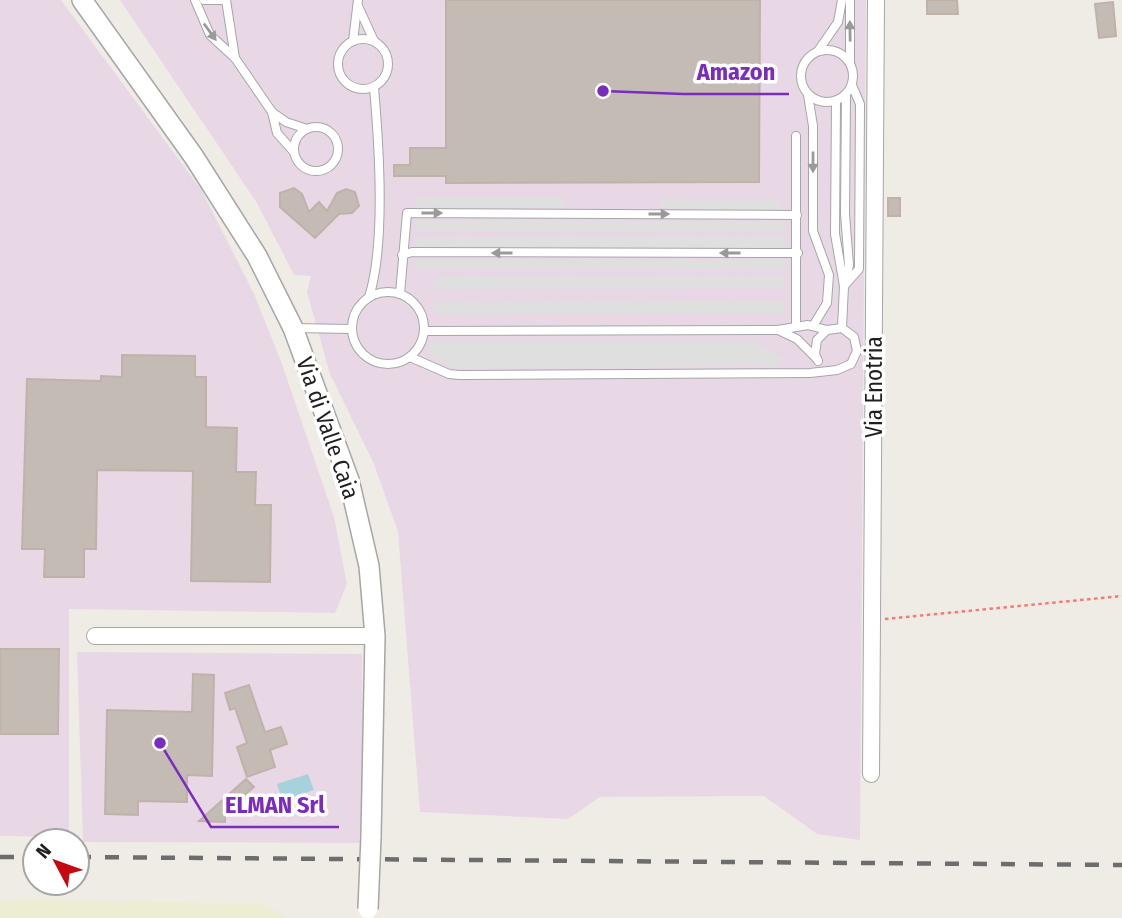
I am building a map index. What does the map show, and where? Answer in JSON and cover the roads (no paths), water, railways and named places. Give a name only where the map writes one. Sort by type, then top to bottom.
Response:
[{"type":"street","name":"Via di Valle Caia","points":[[82,0],[201,168],[257,256],[293,328],[349,480],[369,566],[374,636],[369,914]]},
{"type":"street","name":"Via Enotria","points":[[871,774],[876,0]]},
{"type":"street","points":[[95,636],[374,636]]},
{"type":"lane","points":[[195,0],[210,35],[235,58],[272,112],[286,122],[307,129],[321,128],[332,135],[338,147],[335,161],[325,170],[311,171],[299,164],[293,152],[277,134],[272,112]]},
{"type":"lane","points":[[204,0],[225,0],[235,58]]},
{"type":"lane","points":[[813,326],[827,303],[830,275],[813,231],[813,126],[808,94],[801,82],[802,66],[818,51],[838,22],[842,0]]},
{"type":"lane","points":[[844,286],[859,269],[859,104],[856,89],[852,85],[849,0]]},
{"type":"lane","points":[[353,41],[358,3]]},
{"type":"lane","points":[[358,3],[374,41],[385,51],[389,65],[384,78],[374,88],[352,88],[339,72],[342,50],[353,41],[374,41]]},
{"type":"lane","points":[[818,51],[840,52],[850,63]]},
{"type":"lane","points":[[808,94],[821,102],[836,101],[846,94],[852,85]]},
{"type":"lane","points":[[369,297],[378,243],[379,143],[374,88]]},
{"type":"lane","points":[[842,328],[844,286],[849,265],[845,214],[846,94]]},
{"type":"lane","points":[[836,101],[835,234],[844,286]]},
{"type":"lane","points":[[293,152],[297,138],[307,129]]},
{"type":"lane","points":[[796,136],[796,326]]},
{"type":"lane","points":[[400,294],[407,213],[797,215]]},
{"type":"lane","points":[[402,255],[798,253]]},
{"type":"lane","points":[[386,292],[400,294],[417,306],[424,331],[419,347],[410,357],[390,365],[373,362],[359,351],[352,329],[357,310],[369,297],[386,292]]},
{"type":"lane","points":[[410,357],[449,374],[460,375],[810,373],[844,369],[855,358],[857,351],[854,337],[842,328],[827,330],[813,326],[778,330],[424,331]]},
{"type":"lane","points":[[293,328],[352,329]]},
{"type":"lane","points":[[778,330],[797,339],[818,361],[830,369]]},
{"type":"lane","points":[[818,361],[815,354],[817,340],[827,330]]},
{"type":"water","points":[[308,774],[314,790],[282,800],[277,784]]},
{"type":"railway","points":[[0,857],[21,857]]},
{"type":"railway","points":[[91,857],[1122,865]]},
{"type":"place","name":"Amazon","points":[[603,91]]},
{"type":"place","name":"ELMAN Srl","points":[[160,743]]}]
